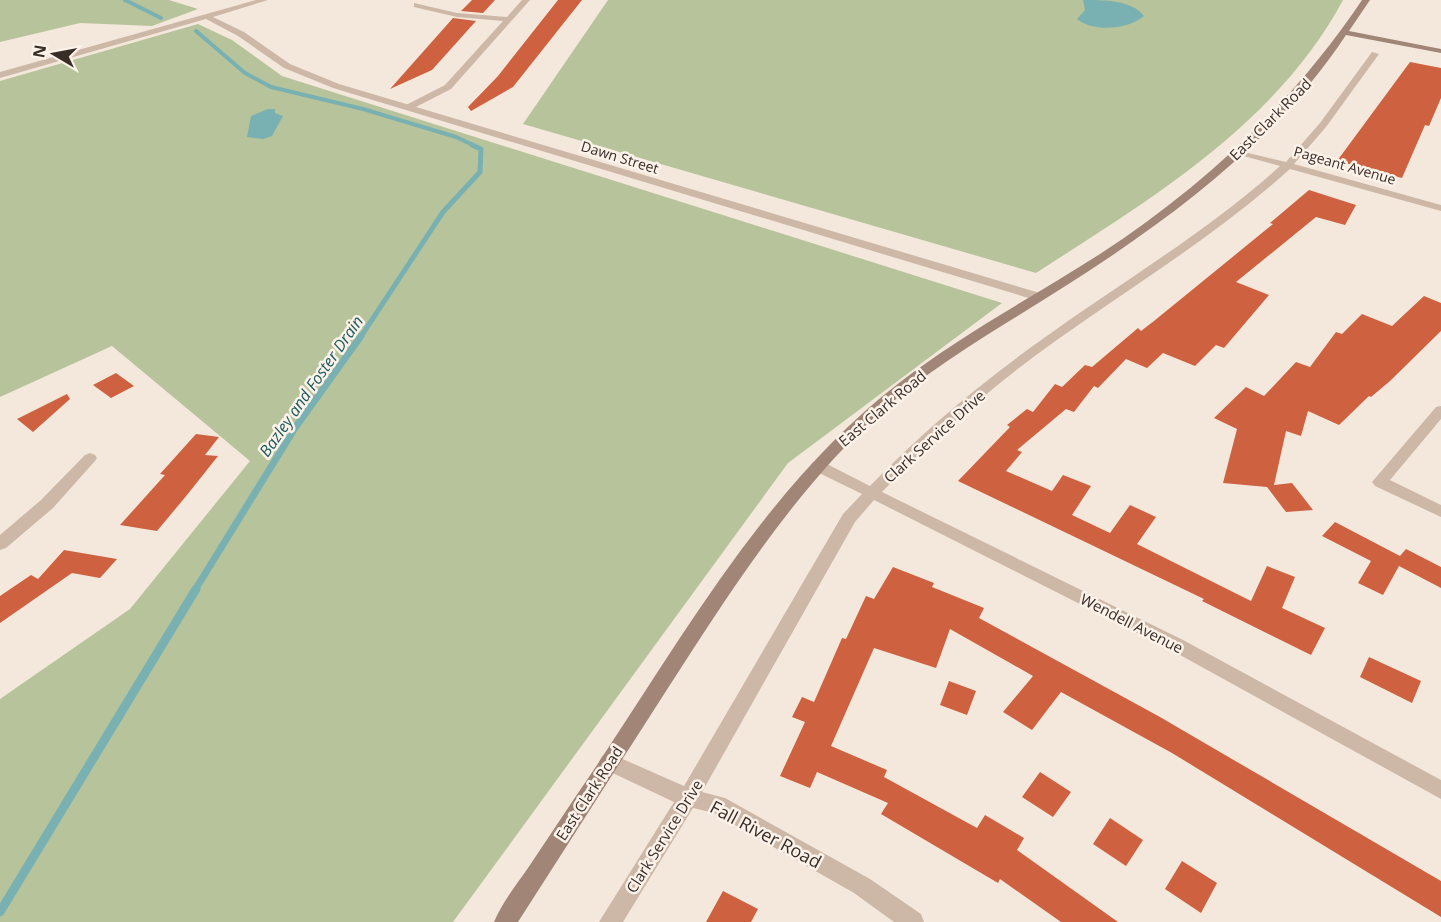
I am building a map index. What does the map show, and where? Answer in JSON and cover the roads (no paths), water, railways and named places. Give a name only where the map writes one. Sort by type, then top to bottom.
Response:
[{"type":"main road","name":"East Clark Road","points":[[505,922],[746,555],[818,466],[858,425],[902,387],[961,346],[1134,235],[1240,152],[1287,106],[1346,33],[1366,0]]},
{"type":"main road","points":[[1346,33],[1441,51]]},
{"type":"street","points":[[0,75],[264,0]]},
{"type":"street","points":[[409,107],[448,87],[526,0]]},
{"type":"street","points":[[417,5],[456,15],[509,19]]},
{"type":"street","name":"Dawn Street","points":[[206,16],[241,34],[287,66],[336,86],[1039,297]]},
{"type":"street","name":"Clark Service Drive","points":[[610,922],[688,798],[849,518],[951,418],[1016,364],[1190,244],[1287,165],[1322,127],[1375,54]]},
{"type":"street","name":"Pageant Avenue","points":[[1240,152],[1441,208]]},
{"type":"street","points":[[1441,410],[1380,482],[1441,512]]},
{"type":"street","points":[[0,544],[47,504],[90,458]]},
{"type":"street","name":"Wendell Avenue","points":[[818,466],[1177,645],[1441,790]]},
{"type":"street","name":"Fall River Road","points":[[609,762],[688,798],[718,805],[862,886],[913,922]]},
{"type":"water","points":[[1083,0],[1125,4],[1144,16],[1130,24],[1111,28],[1093,26],[1077,19],[1085,10]]},
{"type":"water","points":[[268,109],[275,109],[275,113],[283,116],[272,136],[263,139],[247,137],[251,116]]},
{"type":"waterway","name":"Bazley and Foster Drain","points":[[125,0],[161,18]]},
{"type":"waterway","name":"Bazley and Foster Drain","points":[[196,31],[245,73],[271,87],[363,109],[456,137],[475,146]]},
{"type":"waterway","name":"Bazley and Foster Drain","points":[[360,338],[443,212],[480,172],[481,149],[472,145]]},
{"type":"waterway","name":"Bazley and Foster Drain","points":[[195,590],[295,428],[361,336]]},
{"type":"waterway","name":"Bazley and Foster Drain","points":[[0,912],[196,589]]}]
